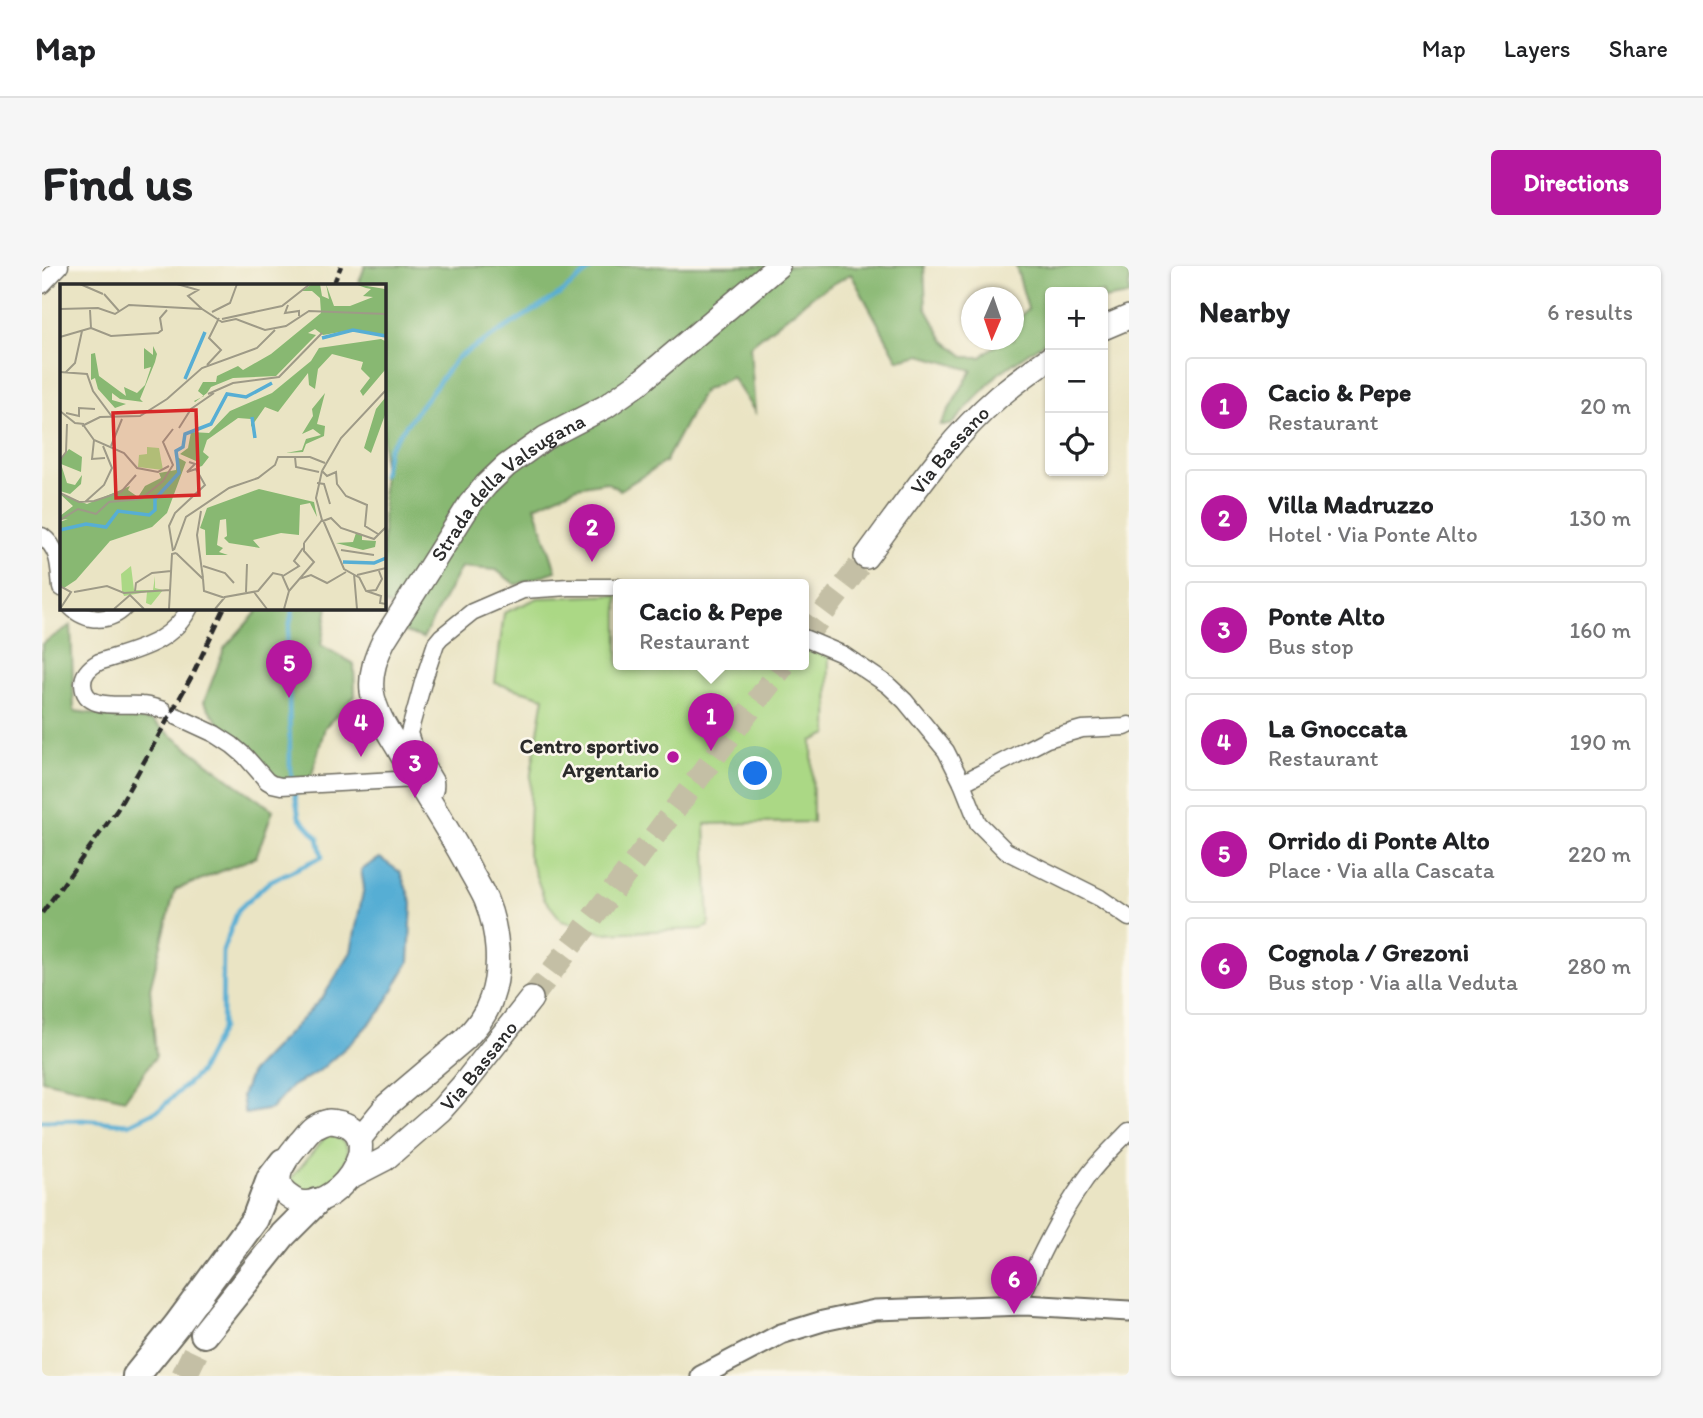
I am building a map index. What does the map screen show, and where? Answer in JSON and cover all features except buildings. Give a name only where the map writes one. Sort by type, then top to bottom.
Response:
[{"type":"highway","points":[[136,1376],[255,1219],[270,1179],[283,1161]]},
{"type":"highway","points":[[204,1334],[283,1235],[316,1202]]},
{"type":"main road","name":"Strada della Valsugana","points":[[350,1177],[357,1161],[360,1141],[387,1105],[476,1027],[491,1001],[498,952],[486,901],[465,859],[376,710],[372,672],[376,657],[470,504],[486,485],[506,466],[545,438],[606,408],[778,266]]},
{"type":"main road","points":[[1108,326],[1129,317]]},
{"type":"main road","name":"Via Bassano","points":[[866,556],[944,454],[972,423],[997,398],[1045,362]]},
{"type":"main road","name":"Via Bassano","points":[[350,1177],[385,1159],[441,1110],[531,999]]},
{"type":"main road","name":"Strada della Valsugana","points":[[283,1161],[312,1128],[321,1123],[356,1117],[387,1105]]},
{"type":"main road","points":[[338,1121],[356,1132],[360,1141]]},
{"type":"main road","name":"Via Bassano","points":[[360,1141],[374,1145],[421,1129]]},
{"type":"main road","points":[[283,1161],[278,1178],[282,1190],[298,1202],[316,1202],[350,1177]]},
{"type":"street","points":[[42,285],[60,266]]},
{"type":"street","points":[[42,536],[56,551],[60,574]]},
{"type":"street","points":[[189,609],[160,641],[91,666],[84,678],[85,692],[93,701],[107,705],[146,705],[192,723],[232,744],[272,784],[281,786],[378,782],[422,789],[433,794],[435,780],[409,733],[430,660],[441,637],[472,611],[523,590],[613,587]]},
{"type":"street","points":[[73,609],[79,614],[96,619],[113,616],[122,609]]},
{"type":"street","points":[[809,640],[842,654],[888,685],[905,701],[946,751],[978,823],[1006,851],[1100,898],[1129,918]]},
{"type":"street","points":[[962,783],[1047,739],[1082,729],[1129,725]]},
{"type":"street","points":[[1018,1305],[1038,1259],[1073,1197],[1086,1177],[1129,1131]]},
{"type":"street","points":[[701,1376],[780,1334],[875,1310],[1018,1305],[1128,1313]]},
{"type":"green space","points":[[365,266],[924,266],[926,308],[944,340],[965,357],[981,357],[990,350],[1024,350],[1024,313],[1028,309],[1016,266],[1129,266],[1129,295],[1108,298],[1108,287],[1045,287],[1045,341],[998,374],[951,425],[940,425],[972,370],[921,355],[898,360],[851,274],[814,295],[750,346],[755,412],[732,377],[703,391],[665,462],[620,490],[606,482],[577,487],[535,506],[556,571],[516,585],[496,570],[461,567],[423,638],[400,630],[415,616],[385,604],[385,284],[358,284]]},
{"type":"green space","name":"Centro sportivo Argentario","points":[[613,595],[613,670],[809,670],[809,649],[829,657],[828,734],[812,741],[813,822],[705,824],[709,926],[702,929],[603,933],[562,921],[544,898],[528,854],[531,773],[544,697],[495,683],[504,613],[538,598]]},
{"type":"green space","points":[[257,609],[328,609],[321,645],[354,664],[355,696],[325,727],[311,778],[274,780],[226,733],[204,702],[225,647]]},
{"type":"green space","points":[[71,625],[74,711],[152,721],[273,810],[256,857],[175,890],[150,988],[156,1056],[125,1099],[42,1080],[42,644]]},
{"type":"green space","points":[[326,1136],[339,1139],[348,1149],[342,1169],[334,1183],[297,1195],[289,1181]]},
{"type":"water","points":[[380,858],[400,872],[412,903],[409,962],[381,1011],[354,1040],[318,1072],[292,1086],[271,1109],[245,1114],[242,1096],[251,1072],[323,997],[351,952],[364,887],[361,870]]},
{"type":"waterway","points":[[385,465],[388,449],[457,358],[560,294],[595,266]]},
{"type":"waterway","points":[[42,1121],[83,1120],[129,1124],[160,1109],[199,1073],[222,1028],[223,950],[238,910],[270,881],[322,857],[318,838],[299,817],[290,765],[289,689],[285,651],[293,609]]},
{"type":"tunnel","points":[[809,632],[866,557]]},
{"type":"tunnel","points":[[531,999],[780,670]]},
{"type":"tunnel","points":[[184,1376],[204,1334]]},
{"type":"railway","points":[[333,284],[341,266]]},
{"type":"railway","points":[[42,913],[117,810],[192,676],[224,609]]},
{"type":"place","name":"Villa Madruzzo","points":[[592,562]]},
{"type":"place","name":"Orrido di Ponte Alto","points":[[289,698]]},
{"type":"place","name":"Cacio & Pepe","points":[[711,751]]},
{"type":"place","name":"La Gnoccata","points":[[361,757]]},
{"type":"place","name":"Centro sportivo Argentario","points":[[673,757]]},
{"type":"place","name":"Ponte Alto","points":[[415,798]]},
{"type":"place","name":"Cognola / Grezoni","points":[[1014,1314]]}]
